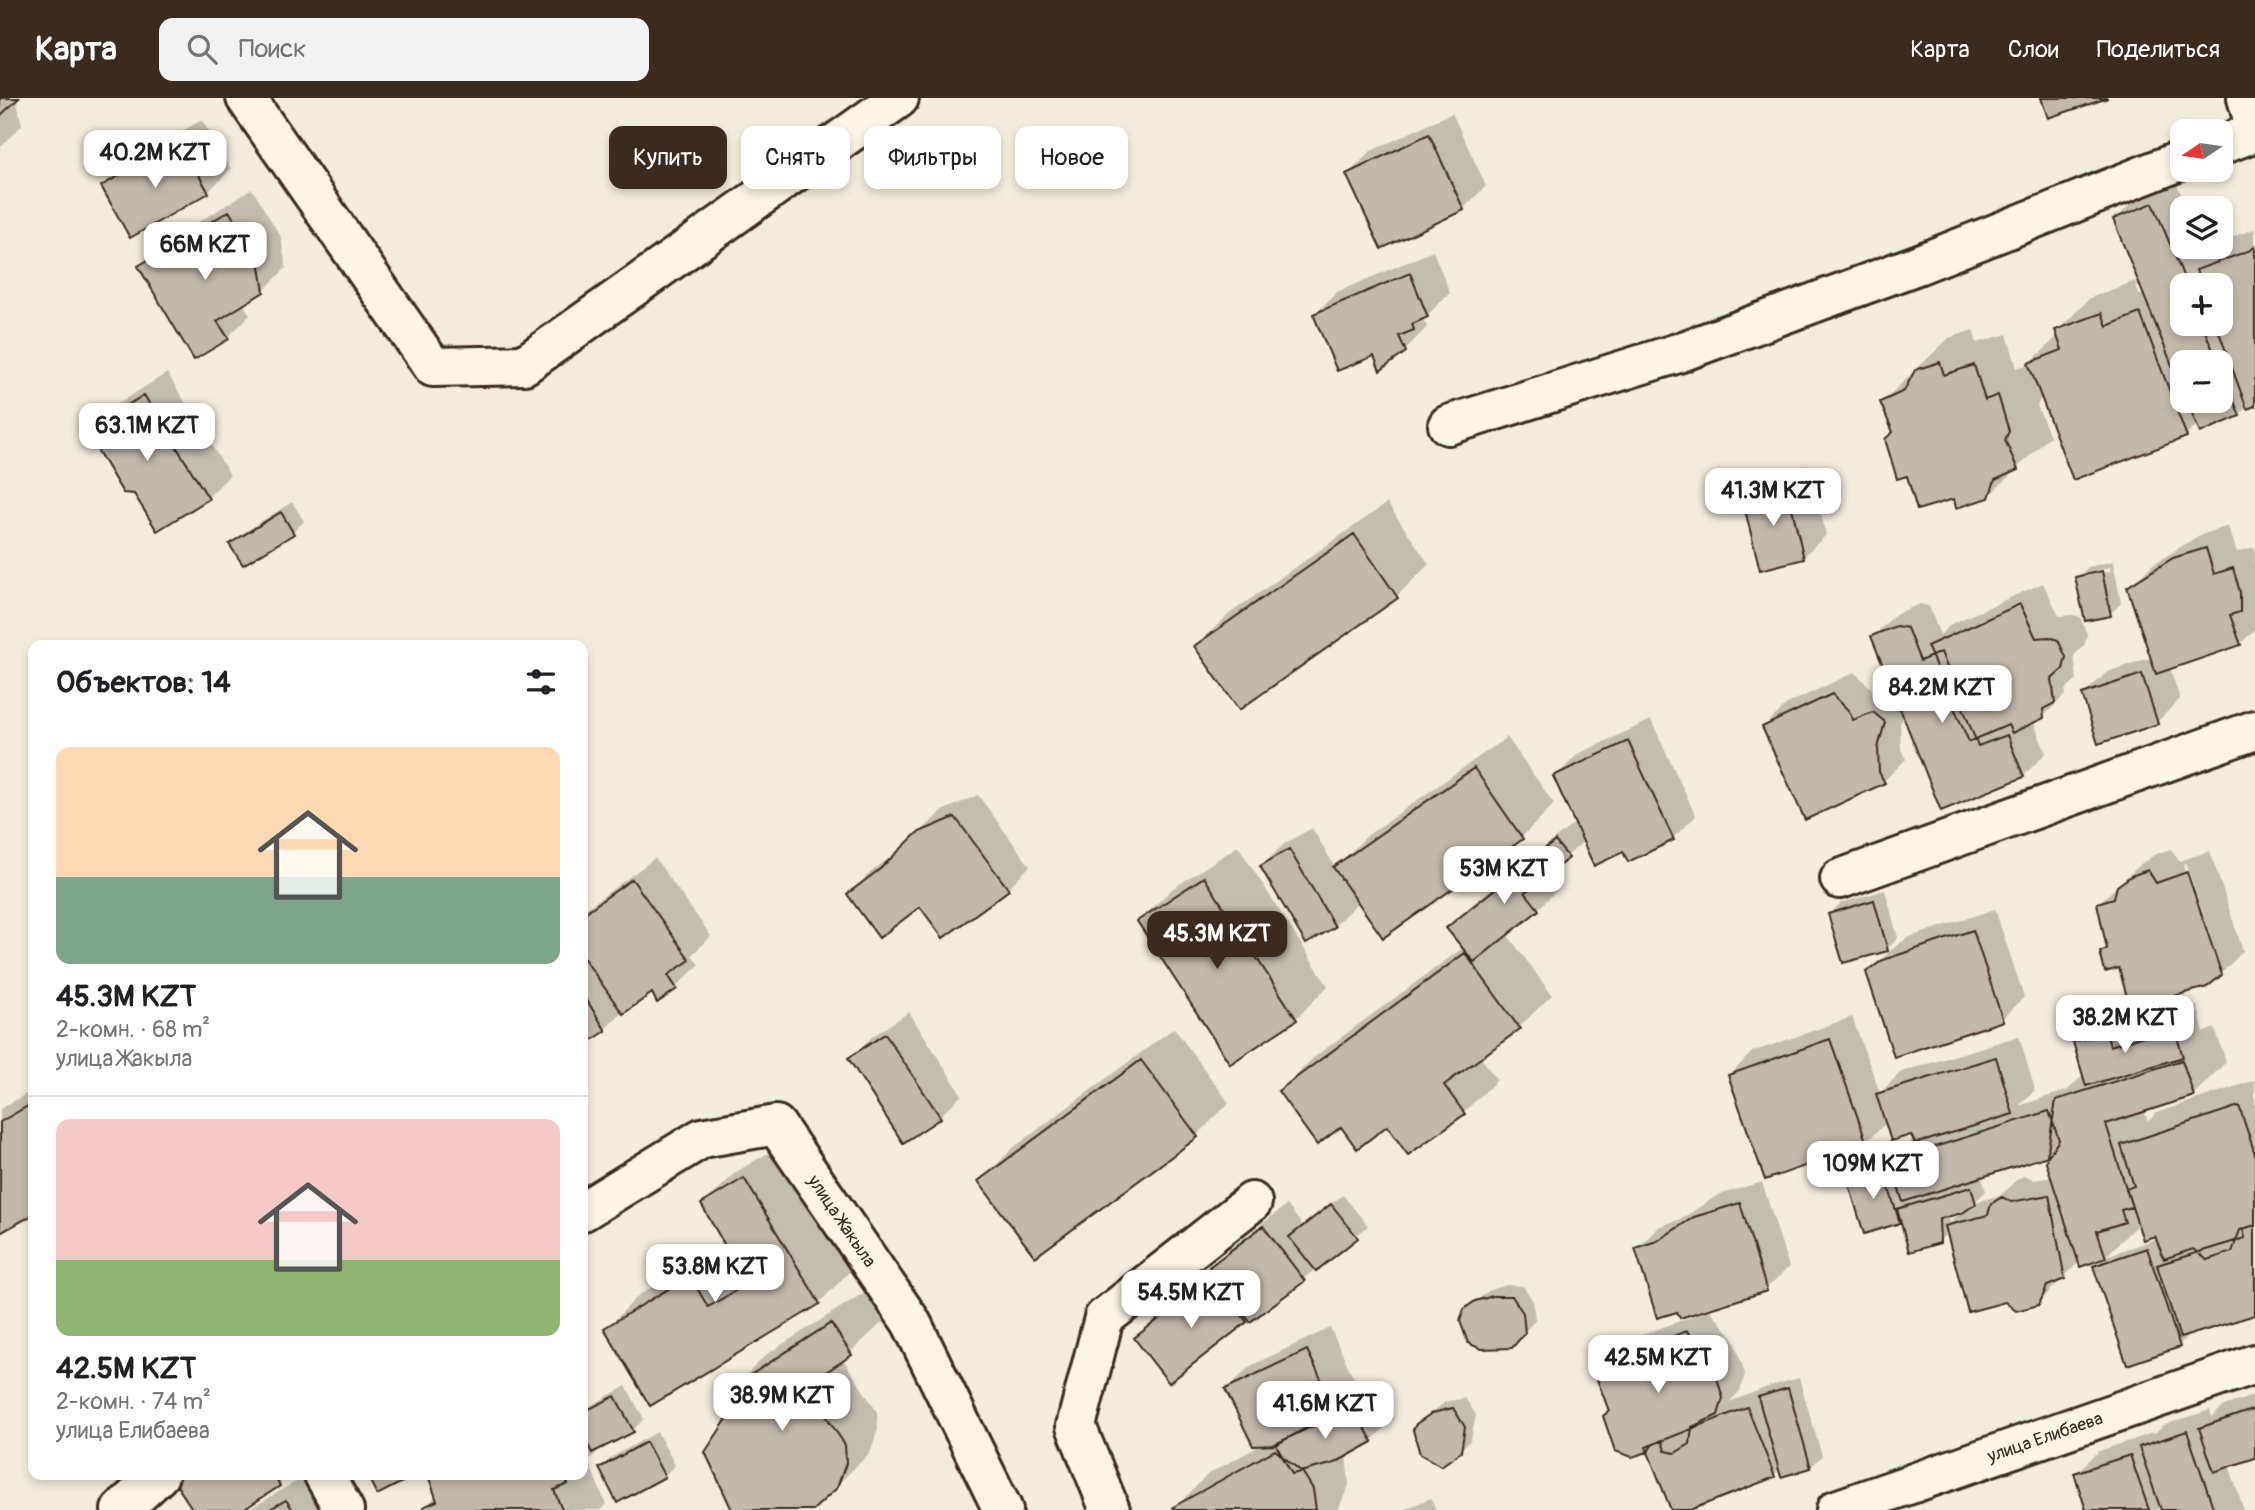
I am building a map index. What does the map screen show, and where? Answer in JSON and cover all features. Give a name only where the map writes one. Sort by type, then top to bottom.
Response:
[{"type":"street","points":[[246,98],[433,367],[524,365],[900,98]]},
{"type":"street","points":[[2247,98],[2255,126]]},
{"type":"street","points":[[2233,140],[2255,132]]},
{"type":"street","points":[[1448,425],[1678,353],[1917,265],[2170,165]]},
{"type":"street","points":[[1840,879],[2255,730]]},
{"type":"street","name":"улица Жакыла","points":[[588,1208],[702,1138],[776,1125],[911,1322],[1003,1510]]},
{"type":"street","points":[[1110,1510],[1076,1426],[1104,1318],[1252,1202]]},
{"type":"street","name":"улица Елибаева","points":[[1836,1510],[2255,1364]]},
{"type":"street","points":[[121,1510],[154,1480]]},
{"type":"street","points":[[327,1480],[344,1510]]},
{"type":"building","points":[[0,98],[19,98],[0,116]]},
{"type":"building","points":[[2041,98],[2108,98],[2048,118]]},
{"type":"building","points":[[1429,134],[1464,210],[1381,249],[1346,174]]},
{"type":"building","points":[[179,141],[209,193],[130,238],[101,186]]},
{"type":"building","points":[[2153,203],[2170,244],[2170,259],[2176,259],[2182,273],[2170,273],[2170,336],[2207,336],[2213,350],[2170,350],[2170,360],[2113,219]]},
{"type":"building","points":[[229,211],[259,260],[264,292],[217,321],[229,339],[194,360],[138,266]]},
{"type":"building","points":[[2255,246],[2255,406],[2247,409],[2233,371],[2233,350],[2225,350],[2220,336],[2233,336],[2233,273],[2197,273],[2196,270],[2233,259],[2233,257]]},
{"type":"building","points":[[1410,273],[1428,317],[1412,324],[1414,330],[1399,336],[1406,352],[1380,371],[1374,356],[1337,371],[1313,314]]},
{"type":"building","points":[[2102,313],[2107,326],[2140,313],[2170,392],[2170,413],[2178,413],[2187,437],[2073,480],[2028,363],[2062,350],[2055,330]]},
{"type":"building","points":[[1940,362],[1944,375],[1974,365],[1985,400],[1998,395],[2009,431],[2005,440],[2018,470],[1995,480],[1989,498],[1956,508],[1954,499],[1917,510],[1907,476],[1897,479],[1885,439],[1893,432],[1880,402],[1904,391],[1915,370]]},
{"type":"building","points":[[144,395],[209,499],[157,531],[134,494],[123,493],[86,431]]},
{"type":"building","points":[[2233,399],[2240,416],[2200,433],[2192,413],[2233,413]]},
{"type":"building","points":[[1787,487],[1804,559],[1760,570],[1742,498]]},
{"type":"building","points":[[281,512],[294,534],[243,565],[229,544]]},
{"type":"building","points":[[1354,534],[1398,598],[1239,710],[1194,646]]},
{"type":"building","points":[[2206,548],[2214,574],[2233,568],[2240,592],[2240,612],[2230,615],[2241,645],[2156,674],[2127,587],[2173,558]]},
{"type":"building","points":[[2102,571],[2111,616],[2085,621],[2075,577]]},
{"type":"building","points":[[2020,604],[2036,638],[2049,637],[2058,640],[2066,657],[2063,669],[2052,679],[2055,703],[2043,709],[2044,718],[2012,733],[2008,725],[1969,742],[1927,646]]},
{"type":"building","points":[[1896,626],[1907,628],[1920,661],[1941,652],[1978,746],[2007,735],[2024,777],[1941,811],[1871,636]]},
{"type":"building","points":[[2142,674],[2158,724],[2098,744],[2082,694]]},
{"type":"building","points":[[1832,694],[1849,711],[1853,720],[1873,712],[1885,722],[1878,748],[1879,772],[1885,783],[1805,820],[1762,727]]},
{"type":"building","points":[[1628,741],[1674,840],[1628,862],[1623,852],[1594,866],[1553,776]]},
{"type":"building","points":[[1474,768],[1523,839],[1383,938],[1333,867]]},
{"type":"building","points":[[955,817],[1009,890],[943,938],[920,907],[879,938],[847,894],[880,869],[917,833]]},
{"type":"building","points":[[1555,841],[1569,858],[1525,892],[1539,910],[1474,962],[1446,928]]},
{"type":"building","points":[[1289,849],[1335,927],[1306,944],[1260,866]]},
{"type":"building","points":[[2148,870],[2156,883],[2187,872],[2222,975],[2207,987],[2130,1008],[2119,968],[2105,972],[2100,952],[2107,949],[2097,903],[2114,898],[2117,886],[2131,876]]},
{"type":"building","points":[[1204,877],[1297,1020],[1230,1064],[1137,921]]},
{"type":"building","points":[[632,879],[690,960],[668,975],[677,989],[657,1003],[652,993],[623,1014],[588,964],[588,910]]},
{"type":"building","points":[[1874,900],[1888,951],[1843,963],[1828,914]]},
{"type":"building","points":[[1973,930],[2003,1021],[1894,1057],[1866,972],[1883,960]]},
{"type":"building","points":[[1465,953],[1520,1029],[1444,1085],[1465,1114],[1408,1155],[1387,1126],[1357,1149],[1341,1127],[1317,1145],[1278,1091]]},
{"type":"building","points":[[588,1002],[606,1031],[588,1043]]},
{"type":"building","points":[[2174,1027],[2183,1057],[2086,1086],[2073,1042],[2106,1033],[2110,1046]]},
{"type":"building","points":[[885,1034],[941,1118],[903,1143],[848,1058]]},
{"type":"building","points":[[1830,1039],[1867,1144],[1765,1180],[1728,1075]]},
{"type":"building","points":[[1996,1057],[2013,1114],[1915,1144],[1911,1135],[1891,1141],[1876,1094]]},
{"type":"building","points":[[1141,1060],[1198,1137],[1035,1257],[978,1181]]},
{"type":"building","points":[[2182,1060],[2194,1096],[2106,1124],[2132,1207],[2121,1210],[2125,1222],[2097,1231],[2106,1258],[2080,1267],[2046,1162],[2056,1100]]},
{"type":"building","points":[[28,1106],[28,1218],[0,1233],[0,1122]]},
{"type":"building","points":[[2239,1106],[2255,1154],[2255,1225],[2240,1230],[2232,1252],[2207,1260],[2193,1249],[2164,1259],[2155,1236],[2143,1240],[2126,1189],[2134,1186],[2121,1145]]},
{"type":"building","points":[[2049,1111],[2059,1140],[2048,1156],[1903,1202],[1890,1161]]},
{"type":"building","points":[[1882,1167],[1900,1223],[1864,1234],[1847,1178]]},
{"type":"building","points":[[744,1178],[820,1304],[650,1406],[604,1328],[690,1276],[708,1307],[747,1284],[701,1204]]},
{"type":"building","points":[[1971,1187],[1976,1204],[1962,1213],[1939,1219],[1940,1243],[1909,1252],[1897,1209]]},
{"type":"building","points":[[2049,1195],[2065,1279],[2047,1286],[2039,1305],[2016,1311],[2005,1302],[1968,1312],[1945,1226],[1988,1215],[1991,1204],[2002,1197],[2011,1202]]},
{"type":"building","points":[[1740,1203],[1767,1291],[1680,1318],[1677,1312],[1657,1318],[1635,1248],[1657,1241],[1694,1217]]},
{"type":"building","points":[[1331,1204],[1358,1238],[1316,1271],[1289,1237]]},
{"type":"building","points":[[2255,1225],[2255,1315],[2180,1338],[2157,1265],[2245,1238],[2243,1229]]},
{"type":"building","points":[[1263,1226],[1305,1281],[1250,1322],[1209,1267]]},
{"type":"building","points":[[2147,1248],[2180,1347],[2127,1365],[2093,1266]]},
{"type":"building","points":[[1213,1278],[1247,1322],[1169,1383],[1134,1338]]},
{"type":"building","points":[[1493,1296],[1512,1296],[1523,1313],[1525,1333],[1512,1348],[1481,1349],[1468,1343],[1460,1321],[1464,1309],[1475,1301]]},
{"type":"building","points":[[831,1323],[852,1355],[806,1385],[845,1445],[846,1463],[837,1488],[813,1510],[732,1510],[705,1452],[740,1399],[732,1387]]},
{"type":"building","points":[[1687,1331],[1712,1362],[1723,1398],[1718,1415],[1692,1427],[1690,1444],[1675,1453],[1665,1451],[1662,1440],[1652,1445],[1648,1452],[1632,1457],[1615,1451],[1603,1416],[1609,1411],[1592,1366]]},
{"type":"building","points":[[1307,1350],[1338,1414],[1276,1445],[1253,1446],[1225,1389]]},
{"type":"building","points":[[1788,1388],[1811,1468],[1781,1477],[1758,1397]]},
{"type":"building","points":[[615,1396],[634,1432],[592,1453],[588,1445],[588,1410]]},
{"type":"building","points":[[1350,1403],[1373,1442],[1335,1463],[1292,1474],[1276,1445]]},
{"type":"building","points":[[1747,1407],[1775,1477],[1690,1510],[1671,1510],[1646,1447]]},
{"type":"building","points":[[1453,1408],[1465,1427],[1461,1452],[1441,1466],[1420,1454],[1413,1430],[1416,1424],[1432,1413]]},
{"type":"building","points":[[2255,1409],[2255,1458],[2214,1472],[2199,1428]]},
{"type":"building","points":[[2187,1431],[2214,1510],[2161,1510],[2139,1447]]},
{"type":"building","points":[[646,1442],[665,1477],[617,1503],[599,1468]]},
{"type":"building","points":[[1275,1450],[1303,1473],[1313,1489],[1316,1510],[1175,1510],[1173,1507]]},
{"type":"building","points":[[2130,1455],[2149,1510],[2086,1510],[2074,1473]]},
{"type":"building","points":[[173,1480],[276,1480],[280,1486],[243,1510],[193,1510]]},
{"type":"building","points":[[370,1480],[406,1480],[377,1495]]},
{"type":"building","points":[[430,1480],[566,1480],[568,1484],[554,1490],[562,1510],[424,1510],[423,1507],[437,1501]]},
{"type":"building","points":[[286,1500],[293,1510],[268,1510]]}]
